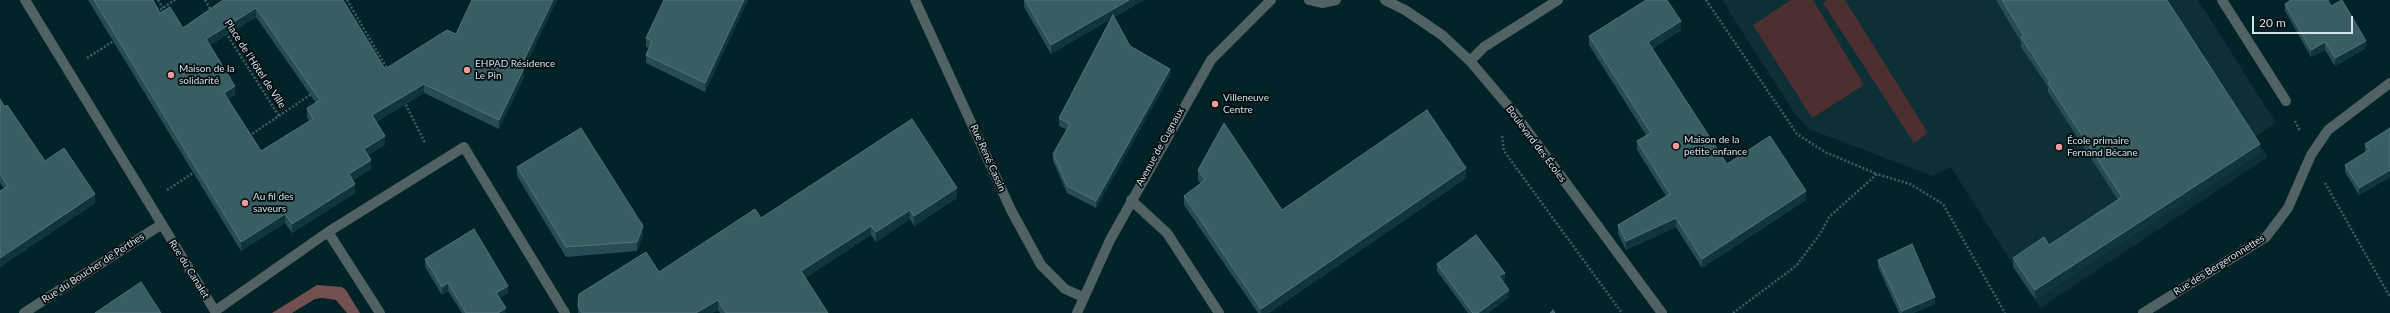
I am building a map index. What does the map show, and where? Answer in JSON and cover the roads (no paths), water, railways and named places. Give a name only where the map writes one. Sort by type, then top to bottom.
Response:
[{"type":"street","name":"Rue du Canalet","points":[[26,0],[215,311],[328,232],[436,163],[464,147],[565,313]]},
{"type":"street","name":"Rue René Cassin","points":[[915,0],[1011,210],[1041,265],[1065,290],[1083,297]]},
{"type":"street","name":"Avenue de Cugnaux","points":[[1077,313],[1083,297],[1131,200],[1211,60],[1271,0]]},
{"type":"street","points":[[1309,0],[1322,3],[1336,0]]},
{"type":"street","name":"Boulevard des Écoles","points":[[1385,0],[1404,10],[1442,35],[1470,60],[1515,114],[1662,313]]},
{"type":"street","points":[[1470,60],[1484,47],[1558,0]]},
{"type":"street","points":[[2222,0],[2286,101]]},
{"type":"street","name":"Rue des Bergeronnettes","points":[[2143,313],[2266,237],[2288,208],[2311,155],[2328,130],[2390,83]]},
{"type":"street","points":[[1131,200],[1167,233],[1219,313]]},
{"type":"street","name":"Rue du Boucher de Perthes","points":[[24,313],[162,224]]},
{"type":"street","points":[[328,232],[380,313]]},
{"type":"place","name":"EHPAD Résidence Le Pin","points":[[467,70]]},
{"type":"place","name":"Maison de la solidarité","points":[[171,75]]},
{"type":"place","name":"Villeneuve Centre","points":[[1215,104]]},
{"type":"place","name":"Maison de la petite enfance","points":[[1676,146]]},
{"type":"place","name":"École primaire Fernand Bécane","points":[[2059,147]]},
{"type":"place","name":"Au fil des saveurs","points":[[245,203]]}]
